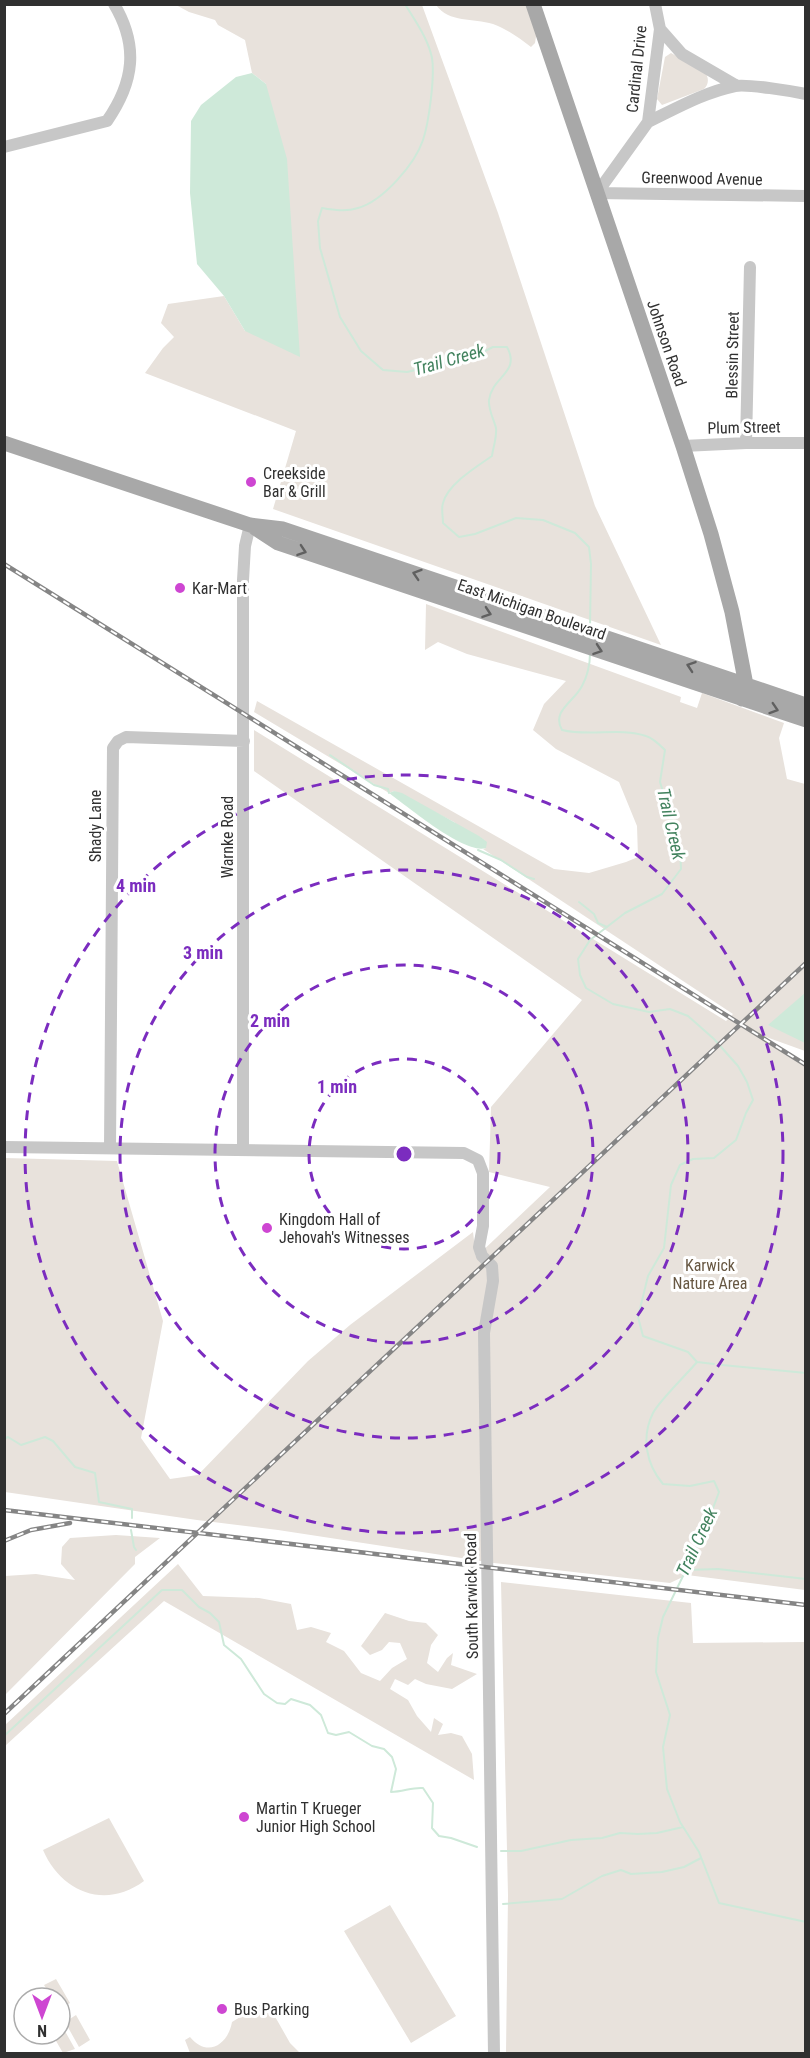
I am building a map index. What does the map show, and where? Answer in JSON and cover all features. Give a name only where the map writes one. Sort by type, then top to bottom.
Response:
[{"type":"main road","name":"Johnson Road","points":[[533,4],[683,446],[730,604],[744,692]]},
{"type":"main road","name":"East Michigan Boulevard","points":[[4,443],[250,525],[283,529],[622,642],[806,720]]},
{"type":"main road","name":"East Michigan Boulevard","points":[[250,525],[278,543],[623,659],[744,692],[806,705]]},
{"type":"street","points":[[4,147],[107,122],[126,88],[131,67],[123,20],[114,4]]},
{"type":"street","name":"Cardinal Drive","points":[[597,193],[648,122],[660,29],[655,4]]},
{"type":"street","points":[[660,29],[682,54],[737,86],[806,94]]},
{"type":"street","points":[[648,122],[693,100],[737,86]]},
{"type":"street","name":"Greenwood Avenue","points":[[597,193],[806,196]]},
{"type":"street","name":"Blessin Street","points":[[746,443],[750,267]]},
{"type":"street","name":"Plum Street","points":[[683,446],[806,443]]},
{"type":"street","name":"Warnke Road","points":[[243,1150],[243,580],[245,546],[250,525]]},
{"type":"street","name":"Shady Lane","points":[[110,1148],[113,748],[118,741],[126,737],[244,741]]},
{"type":"street","points":[[4,1147],[243,1150]]},
{"type":"street","name":"South Karwick Road","points":[[243,1150],[464,1153],[478,1160],[483,1173],[483,1226],[479,1247],[482,1256],[492,1266],[493,1281],[484,1333],[494,2054]]},
{"type":"green space","points":[[176,5],[422,5],[498,213],[595,506],[661,645],[273,509],[296,431],[145,373],[174,337],[161,323],[168,304],[224,296],[245,331],[266,84],[252,73],[245,40],[218,25],[215,20],[189,12]]},
{"type":"green space","points":[[436,5],[529,5],[537,30],[535,43],[531,47],[498,26],[448,15]]},
{"type":"green space","points":[[671,53],[705,72],[708,83],[704,89],[662,105],[657,99],[665,57]]},
{"type":"green space","name":"Karwick Nature Area","points":[[426,604],[681,697],[680,702],[697,708],[702,693],[784,723],[779,738],[787,779],[805,784],[805,1051],[755,1033],[805,1067],[805,1590],[687,1575],[670,1583],[494,1563],[5,1492],[5,1158],[117,1161],[163,1321],[141,1438],[170,1479],[198,1475],[308,1361],[350,1325],[473,1232],[476,1257],[550,1187],[489,1172],[491,1107],[582,1000],[254,771],[254,730],[726,1021],[733,1014],[483,849],[486,848],[454,822],[394,791],[389,793],[254,712],[257,701],[554,869],[589,873],[638,857],[637,826],[619,782],[556,749],[533,730],[544,704],[566,681],[467,654],[438,642],[425,650]]},
{"type":"green space","points":[[116,1535],[160,1538],[135,1557],[135,1564],[5,1695],[5,1576],[36,1574],[75,1580],[61,1564],[62,1547],[70,1538]]},
{"type":"green space","points":[[178,1564],[203,1596],[259,1598],[291,1604],[297,1630],[311,1627],[331,1633],[326,1642],[344,1651],[361,1673],[380,1681],[392,1668],[407,1659],[400,1643],[389,1642],[382,1650],[370,1655],[361,1646],[385,1613],[409,1621],[426,1623],[438,1635],[431,1645],[427,1663],[438,1672],[453,1653],[451,1665],[477,1674],[452,1689],[426,1684],[415,1679],[408,1685],[395,1679],[390,1689],[408,1700],[417,1716],[431,1732],[434,1718],[443,1724],[438,1735],[451,1733],[462,1736],[472,1754],[474,1780],[164,1601],[5,1746],[5,1725]]},
{"type":"green space","points":[[501,1582],[691,1603],[693,1643],[805,1642],[805,2053],[506,2053],[508,1895]]},
{"type":"green space","points":[[109,1818],[144,1881],[129,1890],[100,1895],[73,1886],[61,1877],[43,1850]]},
{"type":"green space","points":[[390,1905],[456,2016],[411,2043],[344,1931]]},
{"type":"green space","points":[[56,1979],[60,1986],[45,1986]]},
{"type":"green space","points":[[263,2003],[275,2004],[280,2010],[273,2013],[290,2043],[300,2053],[190,2053],[185,2040],[190,2037],[203,2047],[216,2046],[226,2037],[232,2022]]},
{"type":"green space","points":[[76,2015],[90,2040],[79,2047],[72,2034],[72,2018]]},
{"type":"green space","points":[[72,2044],[75,2049],[63,2053],[59,2046],[72,2046]]},
{"type":"shaded area","points":[[252,73],[266,84],[287,159],[300,357],[245,331],[224,296],[197,264],[190,193],[191,121],[201,105],[236,77]]},
{"type":"shaded area","points":[[394,791],[402,793],[479,836],[487,842],[486,848],[477,848],[451,837],[389,793]]},
{"type":"shaded area","points":[[805,993],[805,1043],[768,1025]]},
{"type":"waterway","name":"Trail Creek","points":[[405,4],[424,37],[432,58],[432,87],[427,122],[423,140],[413,160],[378,198],[354,209],[322,208],[318,221],[320,248],[340,317],[361,351],[383,370],[407,372],[475,356],[493,347],[507,347],[511,363],[495,385],[489,400],[496,428],[492,456],[463,476],[451,489],[442,505],[443,523],[459,537],[475,534],[516,518],[543,520],[575,533],[589,547],[590,626]]},
{"type":"waterway","name":"Trail Creek","points":[[590,653],[590,662],[584,682],[561,712],[559,723],[562,730],[573,732],[636,733],[651,738],[665,750],[660,782],[680,847],[681,869],[662,894],[625,913],[590,940],[578,959],[580,975],[586,988],[613,1004],[649,1012],[670,1009],[688,1016],[714,1039],[738,1066],[753,1100],[736,1140],[714,1158],[693,1159],[680,1165],[671,1185],[664,1248],[648,1276],[638,1317],[643,1336],[688,1352],[697,1362],[656,1408],[649,1422],[646,1441],[653,1468],[663,1484],[690,1486],[714,1481],[719,1492],[703,1535],[663,1617],[658,1638],[656,1672],[670,1715],[663,1747],[667,1789],[680,1822],[699,1852],[719,1903],[806,1922]]},
{"type":"waterway","points":[[330,755],[374,785],[388,789],[389,793]]},
{"type":"waterway","points":[[478,850],[534,879]]},
{"type":"waterway","points":[[579,902],[594,914],[598,923],[607,927]]},
{"type":"waterway","points":[[697,1362],[714,1364]]},
{"type":"waterway","points":[[722,1365],[806,1373]]},
{"type":"waterway","points":[[4,1439],[8,1437],[21,1445],[45,1437],[53,1441],[75,1467],[95,1473],[99,1502],[132,1509],[132,1518]]},
{"type":"waterway","points":[[131,1530],[136,1550]]},
{"type":"waterway","points":[[686,1570],[718,1569],[806,1579]]},
{"type":"waterway","points":[[4,1736],[162,1590],[182,1590],[219,1622],[224,1645],[241,1659],[264,1694],[277,1703],[285,1704],[291,1699],[310,1705],[321,1715],[328,1733],[336,1735],[349,1732],[372,1746],[384,1749],[392,1757],[396,1769],[391,1792],[423,1788],[433,1803],[432,1828],[439,1836],[477,1847]]},
{"type":"waterway","points":[[501,1851],[521,1851],[571,1840],[602,1838],[620,1833],[657,1833],[683,1827]]},
{"type":"waterway","points":[[503,1904],[562,1899],[602,1876],[621,1870],[631,1874],[662,1872],[684,1867],[701,1858]]},
{"type":"railway","points":[[4,564],[806,1065]]},
{"type":"railway","points":[[4,1714],[806,963]]},
{"type":"railway","points":[[4,1510],[806,1605]]},
{"type":"railway","points":[[4,1541],[31,1530],[70,1523]]},
{"type":"place","name":"Creekside Bar & Grill","points":[[251,482]]},
{"type":"place","name":"Kar-Mart","points":[[180,588]]},
{"type":"place","name":"Kingdom Hall of Jehovah's Witnesses","points":[[267,1228]]},
{"type":"place","name":"Martin T Krueger Junior High School","points":[[244,1817]]},
{"type":"place","name":"Bus Parking","points":[[222,2009]]}]
